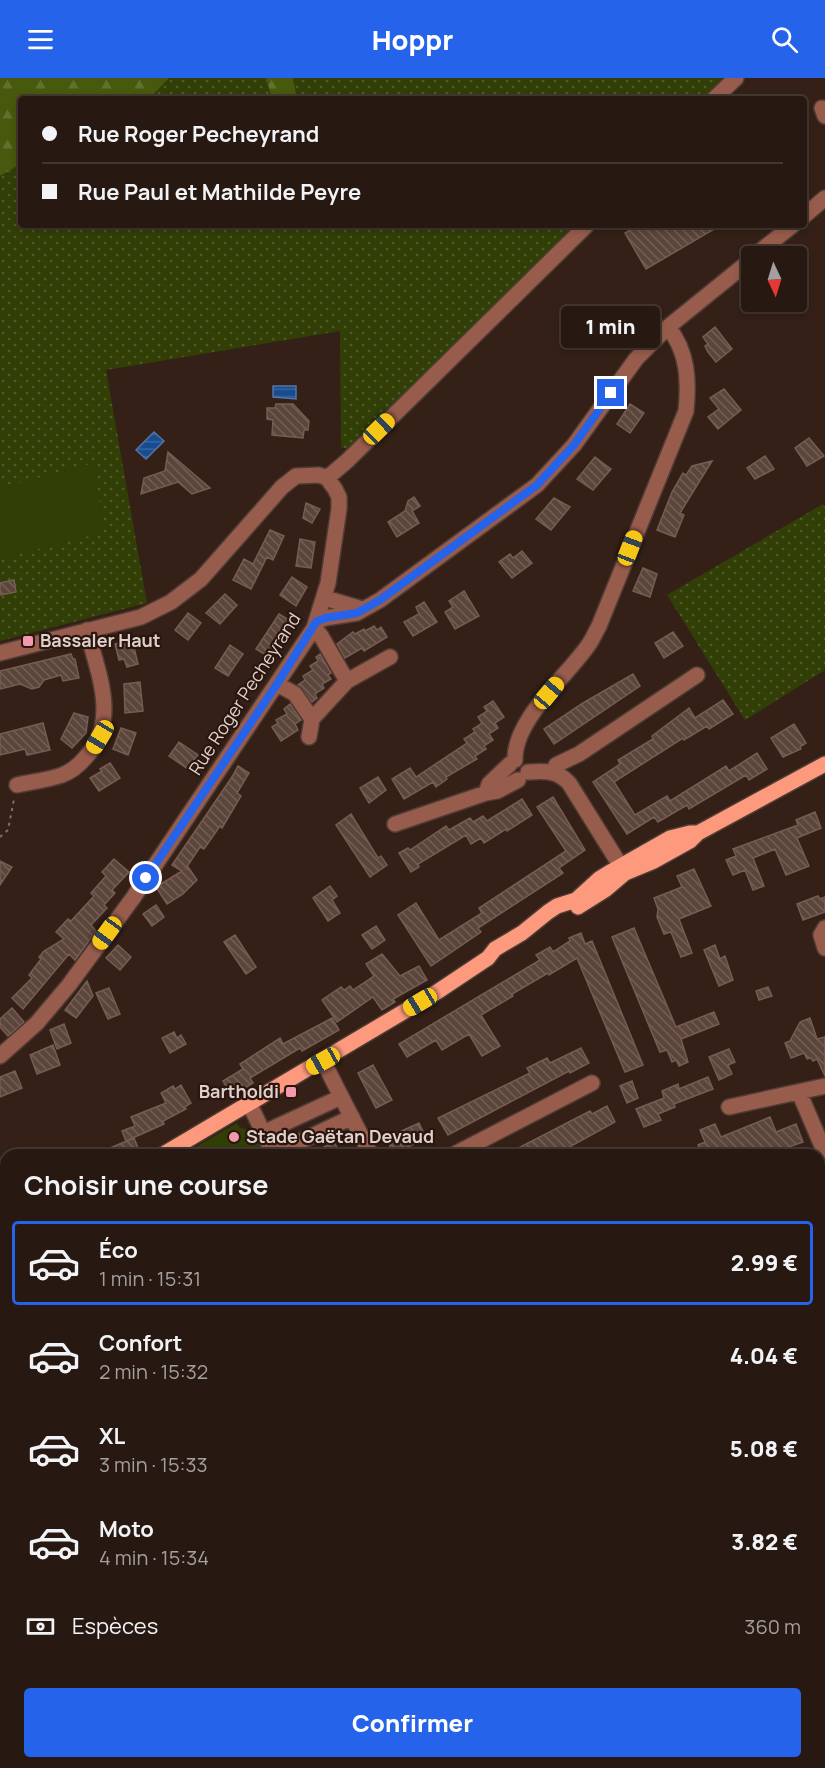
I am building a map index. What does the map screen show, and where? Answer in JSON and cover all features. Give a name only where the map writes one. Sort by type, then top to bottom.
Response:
[{"type":"main road","points":[[172,1149],[323,1061],[437,992],[488,958],[501,955],[514,948],[550,920],[573,910],[605,890],[622,869],[654,861],[825,764]]},
{"type":"street","points":[[717,96],[736,78]]},
{"type":"street","points":[[807,213],[825,198]]},
{"type":"street","points":[[0,652],[141,617],[171,602],[201,579],[282,487],[296,476],[310,474],[327,478],[347,461],[583,228]]},
{"type":"street","points":[[768,246],[789,228]]},
{"type":"street","points":[[347,681],[315,625],[325,618],[357,613],[380,600],[537,485],[574,445],[636,359],[668,327],[741,268]]},
{"type":"street","points":[[486,793],[489,784],[512,762],[515,746],[536,708],[588,646],[599,626],[686,411],[689,386],[686,363],[676,337],[668,327]]},
{"type":"street","name":"Rue Roger Pecheyrand","points":[[0,1055],[37,1023],[69,985],[133,898],[315,625],[325,598],[339,509],[335,489],[327,478]]},
{"type":"street","points":[[325,598],[362,609]]},
{"type":"street","points":[[15,792],[64,775],[92,751],[100,737],[105,718],[104,697],[87,630]]},
{"type":"street","points":[[309,737],[312,719],[347,681],[390,657]]},
{"type":"street","points":[[554,772],[556,765],[579,754],[697,675]]},
{"type":"street","points":[[277,684],[295,694],[312,719]]},
{"type":"street","points":[[569,783],[572,765],[579,754]]},
{"type":"street","points":[[512,762],[525,762],[523,776]]},
{"type":"street","points":[[395,824],[497,791],[523,776],[554,772],[569,783],[622,869]]},
{"type":"street","points":[[825,928],[821,936],[825,948]]},
{"type":"street","points":[[323,1061],[368,1149]]},
{"type":"street","points":[[465,1149],[592,1083]]},
{"type":"street","points":[[729,1107],[825,1086]]},
{"type":"street","points":[[799,1092],[823,1149]]},
{"type":"street","points":[[263,1133],[341,1097]]},
{"type":"street","points":[[249,1103],[271,1149]]},
{"type":"street","points":[[285,1149],[352,1117]]},
{"type":"path","points":[[0,837],[8,830],[15,792]]},
{"type":"green space","points":[[0,78],[169,78],[152,96],[18,96],[18,166],[0,176]]},
{"type":"green space","points":[[169,78],[266,78],[271,96],[152,96]]},
{"type":"green space","points":[[266,78],[293,78],[296,96],[271,96]]},
{"type":"green space","points":[[293,78],[724,78],[706,96],[296,96]]},
{"type":"green space","points":[[18,166],[18,228],[574,228],[352,450],[341,447],[340,331],[106,370],[147,603],[0,641],[0,176]]},
{"type":"green space","points":[[94,463],[104,532],[0,559],[0,488]]},
{"type":"green space","points":[[823,504],[825,507],[825,670],[745,720],[667,595]]},
{"type":"green space","name":"Stade Gaëtan Devaud","points":[[237,1123],[240,1128],[253,1130],[261,1149],[192,1149]]},
{"type":"water","points":[[273,386],[296,386],[296,399],[273,397]]},
{"type":"water","points":[[154,432],[164,441],[146,459],[136,450]]},
{"type":"building","points":[[634,228],[716,228],[646,269],[625,233]]},
{"type":"building","points":[[715,327],[732,349],[716,362],[708,352],[705,346],[708,344],[703,337]]},
{"type":"building","points":[[724,389],[741,410],[718,429],[708,417],[719,409],[710,398]]},
{"type":"building","points":[[276,404],[293,404],[309,421],[308,430],[304,430],[303,438],[272,435],[273,420],[267,419],[267,408],[275,408]]},
{"type":"building","points":[[630,404],[644,413],[630,433],[617,424]]},
{"type":"building","points":[[809,438],[824,456],[807,466],[795,448]]},
{"type":"building","points":[[168,452],[210,488],[192,494],[178,482],[141,494],[144,478],[165,471]]},
{"type":"building","points":[[765,456],[774,469],[755,479],[747,468]]},
{"type":"building","points":[[595,457],[611,469],[593,490],[577,479]]},
{"type":"building","points":[[712,461],[680,513],[684,515],[675,537],[657,530],[672,492],[683,473],[686,475],[692,466]]},
{"type":"building","points":[[414,497],[420,506],[412,511],[419,523],[397,537],[388,522],[405,511],[408,501]]},
{"type":"building","points":[[554,498],[570,507],[551,530],[536,519]]},
{"type":"building","points":[[306,503],[320,509],[312,523],[303,518]]},
{"type":"building","points":[[270,530],[284,536],[273,560],[267,557],[251,589],[233,580],[244,559],[253,564]]},
{"type":"building","points":[[300,539],[315,542],[311,568],[296,566]]},
{"type":"building","points":[[522,551],[532,563],[512,578],[499,562],[510,554],[513,558]]},
{"type":"building","points":[[643,568],[657,574],[650,597],[633,591]]},
{"type":"building","points":[[292,577],[307,587],[296,606],[280,595]]},
{"type":"building","points":[[14,580],[16,592],[0,595],[0,583]]},
{"type":"building","points":[[464,591],[479,616],[455,629],[445,612],[453,607],[449,601]]},
{"type":"building","points":[[225,594],[237,605],[220,624],[206,613]]},
{"type":"building","points":[[424,602],[437,622],[413,636],[404,622],[419,614],[416,607]]},
{"type":"building","points":[[188,613],[201,623],[188,640],[175,630]]},
{"type":"building","points":[[279,614],[292,622],[285,632],[287,634],[284,639],[269,657],[256,649]]},
{"type":"building","points":[[374,626],[377,630],[381,627],[387,637],[364,651],[362,648],[345,658],[337,644],[353,632],[355,634]]},
{"type":"building","points":[[673,632],[683,646],[664,658],[655,643]]},
{"type":"building","points":[[132,639],[138,664],[127,667],[124,659],[119,660],[115,644]]},
{"type":"building","points":[[230,645],[243,654],[228,676],[215,668]]},
{"type":"building","points":[[71,654],[75,659],[79,678],[63,681],[61,675],[44,680],[39,687],[32,689],[20,684],[0,689],[0,671]]},
{"type":"building","points":[[320,654],[331,673],[328,675],[331,679],[322,684],[324,688],[315,694],[317,698],[312,702],[298,685],[305,680],[303,676],[313,670],[310,666],[318,661],[316,657]]},
{"type":"building","points":[[633,674],[640,686],[554,744],[544,729]]},
{"type":"building","points":[[140,682],[143,711],[125,713],[124,684]]},
{"type":"building","points":[[723,700],[733,714],[709,729],[707,726],[684,740],[683,738],[614,782],[635,815],[667,796],[670,801],[726,766],[729,771],[757,753],[767,769],[749,780],[746,775],[689,809],[687,805],[658,822],[654,817],[627,834],[593,782],[620,764],[618,760],[653,739],[652,736],[689,708],[695,718]]},
{"type":"building","points":[[493,701],[504,717],[495,723],[498,728],[489,734],[493,740],[484,746],[486,749],[475,756],[477,759],[446,777],[447,779],[436,787],[433,782],[404,799],[392,779],[410,768],[416,777],[467,743],[464,739],[475,732],[473,729],[482,723],[478,717],[487,711],[484,707]]},
{"type":"building","points":[[290,704],[301,720],[295,724],[298,730],[281,741],[272,727],[278,723],[276,720],[287,714],[284,709]]},
{"type":"building","points":[[74,713],[88,717],[86,733],[72,748],[61,739]]},
{"type":"building","points":[[43,723],[50,750],[27,755],[25,749],[0,755],[0,734]]},
{"type":"building","points":[[794,724],[806,743],[800,747],[801,749],[783,757],[771,738]]},
{"type":"building","points":[[121,728],[136,733],[128,755],[113,749]]},
{"type":"building","points":[[179,742],[198,755],[188,769],[169,756]]},
{"type":"building","points":[[110,763],[120,778],[99,791],[90,778]]},
{"type":"building","points":[[238,766],[249,773],[237,793],[241,796],[222,828],[220,826],[204,849],[200,847],[186,868],[188,867],[197,880],[183,894],[167,904],[156,887],[182,871],[172,865]]},
{"type":"building","points":[[378,777],[386,790],[369,803],[360,788]]},
{"type":"building","points":[[553,797],[585,850],[559,868],[563,873],[478,928],[481,932],[431,966],[398,915],[416,903],[439,940],[482,913],[479,908],[566,851],[537,807]]},
{"type":"building","points":[[522,799],[532,815],[484,843],[481,838],[471,844],[466,835],[418,864],[419,867],[411,872],[399,853],[408,848],[410,850],[446,826],[449,830],[470,818],[473,822],[483,816],[487,821]]},
{"type":"building","points":[[815,812],[821,828],[797,838],[809,866],[786,875],[775,849],[753,858],[764,886],[753,890],[745,870],[733,875],[726,860],[736,856],[733,849],[798,825],[796,820]]},
{"type":"building","points":[[351,814],[378,858],[381,856],[387,865],[370,877],[336,825]]},
{"type":"building","points":[[114,859],[129,872],[112,890],[115,893],[104,905],[107,908],[91,925],[96,931],[75,960],[69,954],[23,1009],[12,998],[32,978],[29,975],[44,951],[64,939],[56,932],[68,919],[71,921],[94,896],[91,893],[106,876],[102,872]]},
{"type":"building","points":[[0,861],[12,867],[0,885]]},
{"type":"building","points":[[694,869],[711,906],[679,919],[692,953],[681,957],[671,932],[664,934],[657,917],[658,909],[654,898],[682,887],[677,876]]},
{"type":"building","points":[[330,886],[337,896],[332,900],[340,913],[328,921],[313,898]]},
{"type":"building","points":[[818,896],[820,899],[825,897],[825,912],[803,920],[797,904]]},
{"type":"building","points":[[156,905],[164,917],[152,926],[143,914]]},
{"type":"building","points":[[376,926],[385,940],[372,949],[362,935]]},
{"type":"building","points":[[634,928],[676,1027],[714,1012],[719,1024],[681,1039],[688,1062],[679,1066],[676,1060],[672,1062],[667,1050],[660,1052],[612,937]]},
{"type":"building","points":[[581,933],[585,944],[592,941],[643,1065],[625,1072],[577,958],[512,994],[513,996],[481,1015],[500,1046],[482,1056],[469,1034],[442,1050],[436,1040],[407,1057],[399,1044],[540,960],[536,955],[550,947],[553,952],[570,941],[569,938]]},
{"type":"building","points":[[235,935],[256,967],[246,974],[224,942]]},
{"type":"building","points":[[118,945],[131,957],[120,970],[106,958]]},
{"type":"building","points":[[715,945],[720,959],[725,956],[733,980],[719,986],[704,950]]},
{"type":"building","points":[[382,954],[400,976],[419,966],[427,980],[393,999],[395,1002],[382,1010],[373,997],[337,1022],[322,1000],[341,987],[344,990],[350,986],[353,990],[374,976],[366,964]]},
{"type":"building","points":[[87,981],[93,996],[76,1018],[65,1010]]},
{"type":"building","points":[[768,987],[772,996],[759,1000],[756,991]]},
{"type":"building","points":[[109,988],[120,1014],[108,1019],[96,993]]},
{"type":"building","points":[[12,1008],[24,1022],[8,1036],[0,1027],[0,1019]]},
{"type":"building","points":[[332,1018],[339,1030],[302,1051],[300,1048],[250,1078],[253,1083],[232,1096],[223,1081],[243,1069],[240,1064],[280,1038],[283,1044]]},
{"type":"building","points":[[810,1018],[817,1039],[825,1037],[825,1076],[817,1059],[813,1061],[811,1058],[807,1059],[804,1053],[791,1058],[785,1043],[790,1041],[800,1022]]},
{"type":"building","points":[[64,1024],[71,1043],[57,1049],[50,1030]]},
{"type":"building","points":[[174,1032],[177,1038],[181,1035],[186,1044],[170,1053],[162,1038]]},
{"type":"building","points":[[53,1045],[60,1065],[37,1074],[30,1055]]},
{"type":"building","points":[[581,1048],[589,1063],[570,1073],[569,1071],[448,1135],[438,1118],[530,1073],[527,1068],[547,1058],[550,1063]]},
{"type":"building","points":[[729,1049],[735,1062],[728,1065],[732,1074],[719,1080],[709,1057]]},
{"type":"building","points":[[373,1065],[392,1100],[376,1108],[358,1073]]},
{"type":"building","points":[[15,1071],[22,1088],[0,1097],[0,1077]]},
{"type":"building","points":[[708,1077],[713,1089],[674,1104],[675,1107],[658,1114],[661,1120],[644,1127],[636,1109],[664,1098],[662,1091],[678,1084],[679,1089]]},
{"type":"building","points":[[632,1081],[638,1098],[627,1103],[620,1086]]},
{"type":"building","points":[[181,1085],[191,1103],[185,1107],[186,1109],[163,1121],[164,1124],[126,1141],[122,1131],[135,1126],[131,1117],[166,1103],[161,1093],[173,1086],[175,1089]]},
{"type":"building","points":[[607,1106],[615,1122],[566,1149],[517,1149],[590,1111],[592,1114]]},
{"type":"building","points":[[770,1117],[776,1132],[796,1124],[803,1142],[783,1149],[700,1149],[698,1145],[705,1142],[700,1130],[715,1124],[721,1137]]},
{"type":"building","points":[[419,1123],[426,1138],[404,1149],[392,1149],[386,1138]]},
{"type":"building","points":[[134,1138],[139,1149],[107,1149]]},
{"type":"building","points":[[334,1142],[338,1149],[320,1149]]},
{"type":"place","name":"Bassaler Haut","points":[[28,641]]},
{"type":"place","name":"Bartholdi","points":[[291,1092]]},
{"type":"place","name":"Stade Gaëtan Devaud","points":[[234,1137]]},
{"type":"route","points":[[146,878],[277,684],[316,622],[325,618],[357,613],[380,600],[537,485],[574,445],[611,393]]}]
